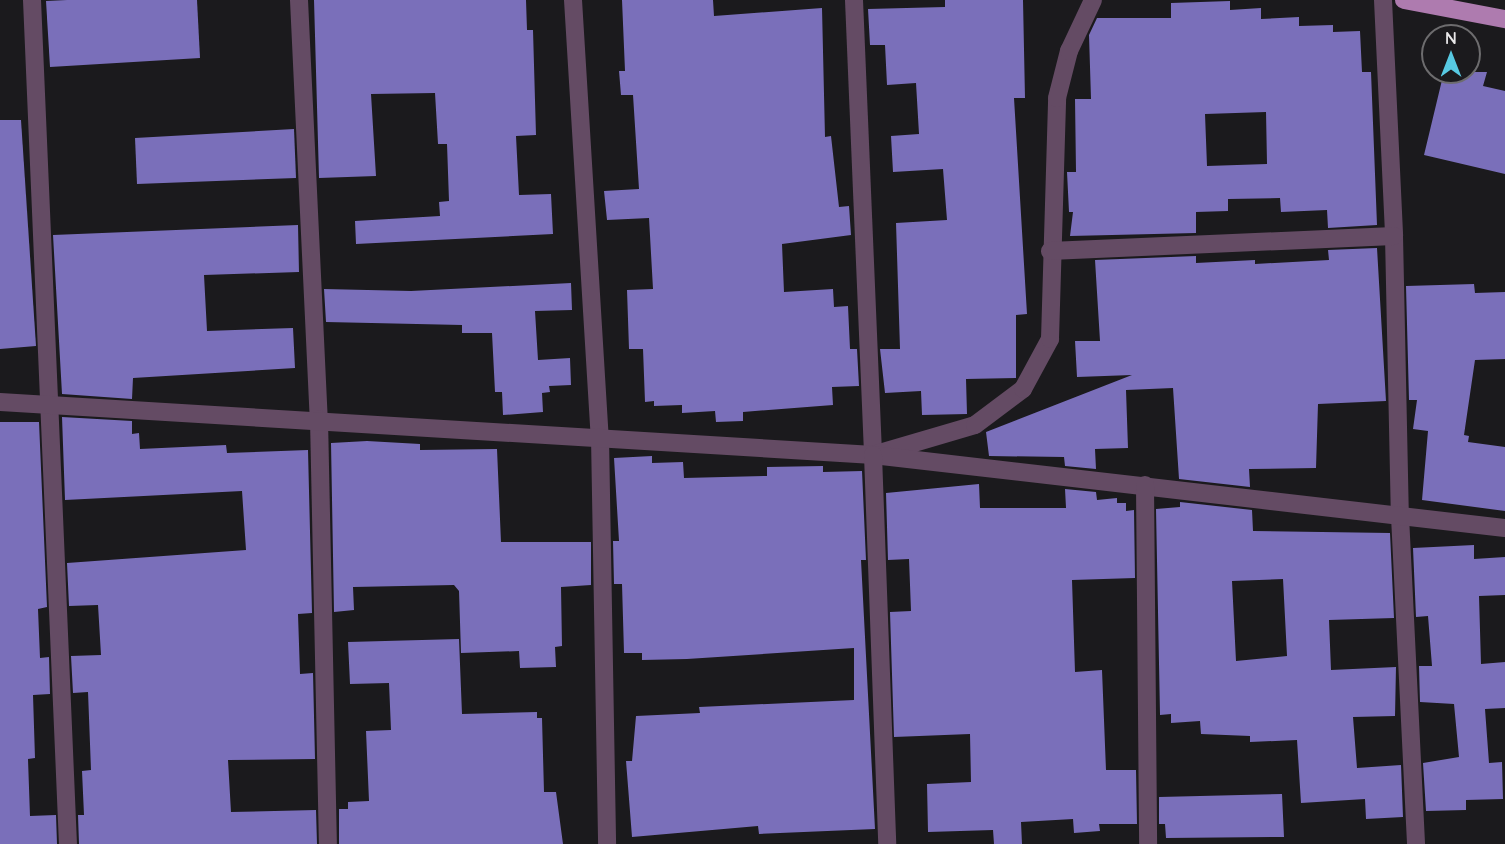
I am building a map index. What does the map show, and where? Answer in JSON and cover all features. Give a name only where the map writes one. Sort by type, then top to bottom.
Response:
[{"type":"main road","points":[[1404,0],[1505,19]]},
{"type":"street","points":[[32,0],[68,844]]},
{"type":"street","points":[[299,0],[319,419],[328,844]]},
{"type":"street","points":[[573,0],[600,436],[607,844]]},
{"type":"street","points":[[854,0],[887,844]]},
{"type":"street","points":[[873,455],[975,424],[1023,389],[1050,339],[1050,251],[1057,98],[1069,51],[1093,0]]},
{"type":"street","points":[[1383,0],[1394,236],[1400,516],[1416,844]]},
{"type":"street","points":[[1050,251],[1394,236]]},
{"type":"street","points":[[0,402],[600,436],[873,455],[1505,528]]},
{"type":"street","points":[[1145,485],[1148,844]]},
{"type":"building","points":[[197,0],[200,58],[50,67],[46,1]]},
{"type":"building","points":[[314,0],[526,0],[527,30],[533,30],[536,135],[516,136],[519,195],[551,194],[553,234],[356,244],[355,221],[440,216],[439,202],[449,201],[447,144],[438,144],[435,93],[371,94],[376,176],[319,178]]},
{"type":"building","points":[[622,0],[713,0],[714,16],[822,8],[825,137],[831,136],[839,207],[849,206],[851,235],[782,244],[784,292],[833,289],[834,307],[848,306],[850,349],[857,349],[859,386],[832,387],[833,405],[743,412],[743,421],[716,422],[715,411],[682,413],[682,405],[654,406],[654,401],[645,402],[643,349],[629,349],[627,290],[653,289],[649,218],[607,220],[604,191],[639,189],[633,95],[621,95],[619,71],[625,71]]},
{"type":"building","points":[[945,0],[1023,0],[1025,98],[1014,98],[1027,314],[1016,315],[1016,378],[966,379],[967,414],[922,415],[921,391],[885,393],[880,349],[900,349],[896,223],[947,220],[943,169],[893,172],[891,136],[919,134],[916,83],[887,85],[885,45],[870,45],[868,9],[945,7]]},
{"type":"building","points":[[1230,1],[1230,10],[1261,8],[1261,19],[1299,17],[1299,26],[1333,25],[1333,32],[1360,31],[1362,72],[1371,72],[1377,225],[1328,228],[1327,210],[1281,212],[1280,198],[1228,199],[1228,211],[1196,212],[1196,233],[1070,236],[1073,212],[1069,212],[1067,172],[1076,172],[1075,99],[1091,99],[1089,35],[1097,18],[1171,18],[1171,3]],"holes":[[[1266,112],[1267,164],[1207,166],[1205,114]]]},
{"type":"building","points":[[1481,72],[1487,72],[1483,86],[1505,91],[1505,174],[1424,155],[1441,84],[1481,84]]},
{"type":"building","points":[[0,120],[21,120],[36,346],[0,349]]},
{"type":"building","points":[[294,129],[296,178],[137,184],[135,138]]},
{"type":"building","points":[[298,225],[299,272],[204,275],[207,331],[293,328],[295,368],[133,378],[132,399],[62,394],[53,235]]},
{"type":"building","points":[[1377,248],[1386,401],[1318,404],[1316,468],[1249,469],[1250,487],[1179,479],[1173,388],[1126,390],[1128,448],[1095,449],[1096,469],[1065,466],[1064,457],[989,456],[986,432],[1132,375],[1077,377],[1075,341],[1100,341],[1095,260],[1196,256],[1196,263],[1255,260],[1255,264],[1329,260],[1328,250]]},
{"type":"building","points":[[571,283],[572,310],[535,311],[538,360],[570,358],[571,385],[549,386],[550,392],[542,393],[543,412],[503,415],[502,392],[495,392],[492,333],[462,333],[462,325],[326,322],[324,289],[411,291]]},
{"type":"building","points":[[1474,284],[1475,293],[1505,292],[1505,359],[1475,360],[1464,435],[1469,436],[1468,442],[1505,447],[1505,511],[1422,500],[1428,431],[1413,429],[1417,400],[1409,400],[1406,286]]},
{"type":"building","points":[[62,417],[132,421],[132,434],[139,433],[140,449],[226,445],[227,453],[308,450],[312,613],[298,614],[300,674],[313,673],[315,759],[228,760],[231,812],[316,810],[317,844],[79,844],[78,815],[84,815],[82,771],[91,770],[88,692],[73,693],[71,656],[101,655],[98,605],[69,606],[67,563],[246,550],[242,491],[65,500]]},
{"type":"building","points":[[0,422],[39,422],[47,607],[38,609],[40,658],[49,657],[50,694],[33,695],[35,758],[28,759],[30,816],[56,815],[57,844],[0,844]]},
{"type":"building","points":[[367,441],[420,444],[420,450],[497,449],[501,542],[591,542],[591,585],[561,587],[562,646],[555,647],[556,667],[520,668],[519,651],[461,653],[459,591],[454,585],[353,587],[354,610],[334,612],[331,443]]},
{"type":"building","points":[[652,456],[652,463],[683,462],[684,478],[767,476],[767,467],[823,466],[823,472],[862,471],[866,560],[861,560],[875,829],[759,834],[758,826],[632,837],[626,761],[632,761],[636,716],[700,713],[699,707],[854,700],[854,648],[642,660],[642,653],[624,653],[622,584],[614,584],[613,541],[619,541],[614,458]]},
{"type":"building","points":[[979,484],[980,508],[1066,508],[1065,489],[1096,492],[1097,500],[1117,498],[1117,503],[1126,503],[1126,511],[1134,510],[1135,578],[1072,580],[1075,672],[1102,670],[1106,770],[1136,770],[1137,824],[1099,824],[1100,831],[1074,833],[1073,819],[1021,822],[1022,844],[994,844],[993,830],[928,832],[927,784],[971,782],[970,734],[894,737],[890,612],[911,611],[909,559],[888,560],[886,493]]},
{"type":"building","points":[[1180,502],[1252,510],[1253,531],[1390,533],[1394,618],[1329,620],[1331,670],[1396,667],[1395,716],[1353,717],[1357,768],[1401,765],[1403,817],[1366,819],[1365,799],[1301,803],[1297,740],[1250,742],[1250,736],[1201,734],[1200,721],[1171,723],[1171,714],[1160,715],[1156,509],[1180,507]],"holes":[[[1283,579],[1287,656],[1236,661],[1232,581]]]},
{"type":"building","points":[[1474,545],[1474,559],[1505,557],[1505,595],[1479,596],[1481,664],[1505,662],[1505,708],[1485,709],[1489,763],[1502,762],[1503,799],[1466,800],[1466,810],[1426,811],[1423,763],[1459,757],[1454,704],[1420,702],[1419,666],[1432,666],[1428,616],[1416,617],[1413,548]]},
{"type":"building","points":[[459,639],[462,714],[537,712],[537,718],[542,718],[544,792],[556,792],[563,844],[339,844],[339,809],[348,809],[348,802],[369,801],[366,731],[391,730],[389,683],[350,684],[348,642]]},
{"type":"building","points":[[1282,794],[1284,837],[1166,838],[1165,824],[1159,824],[1159,797]]}]
